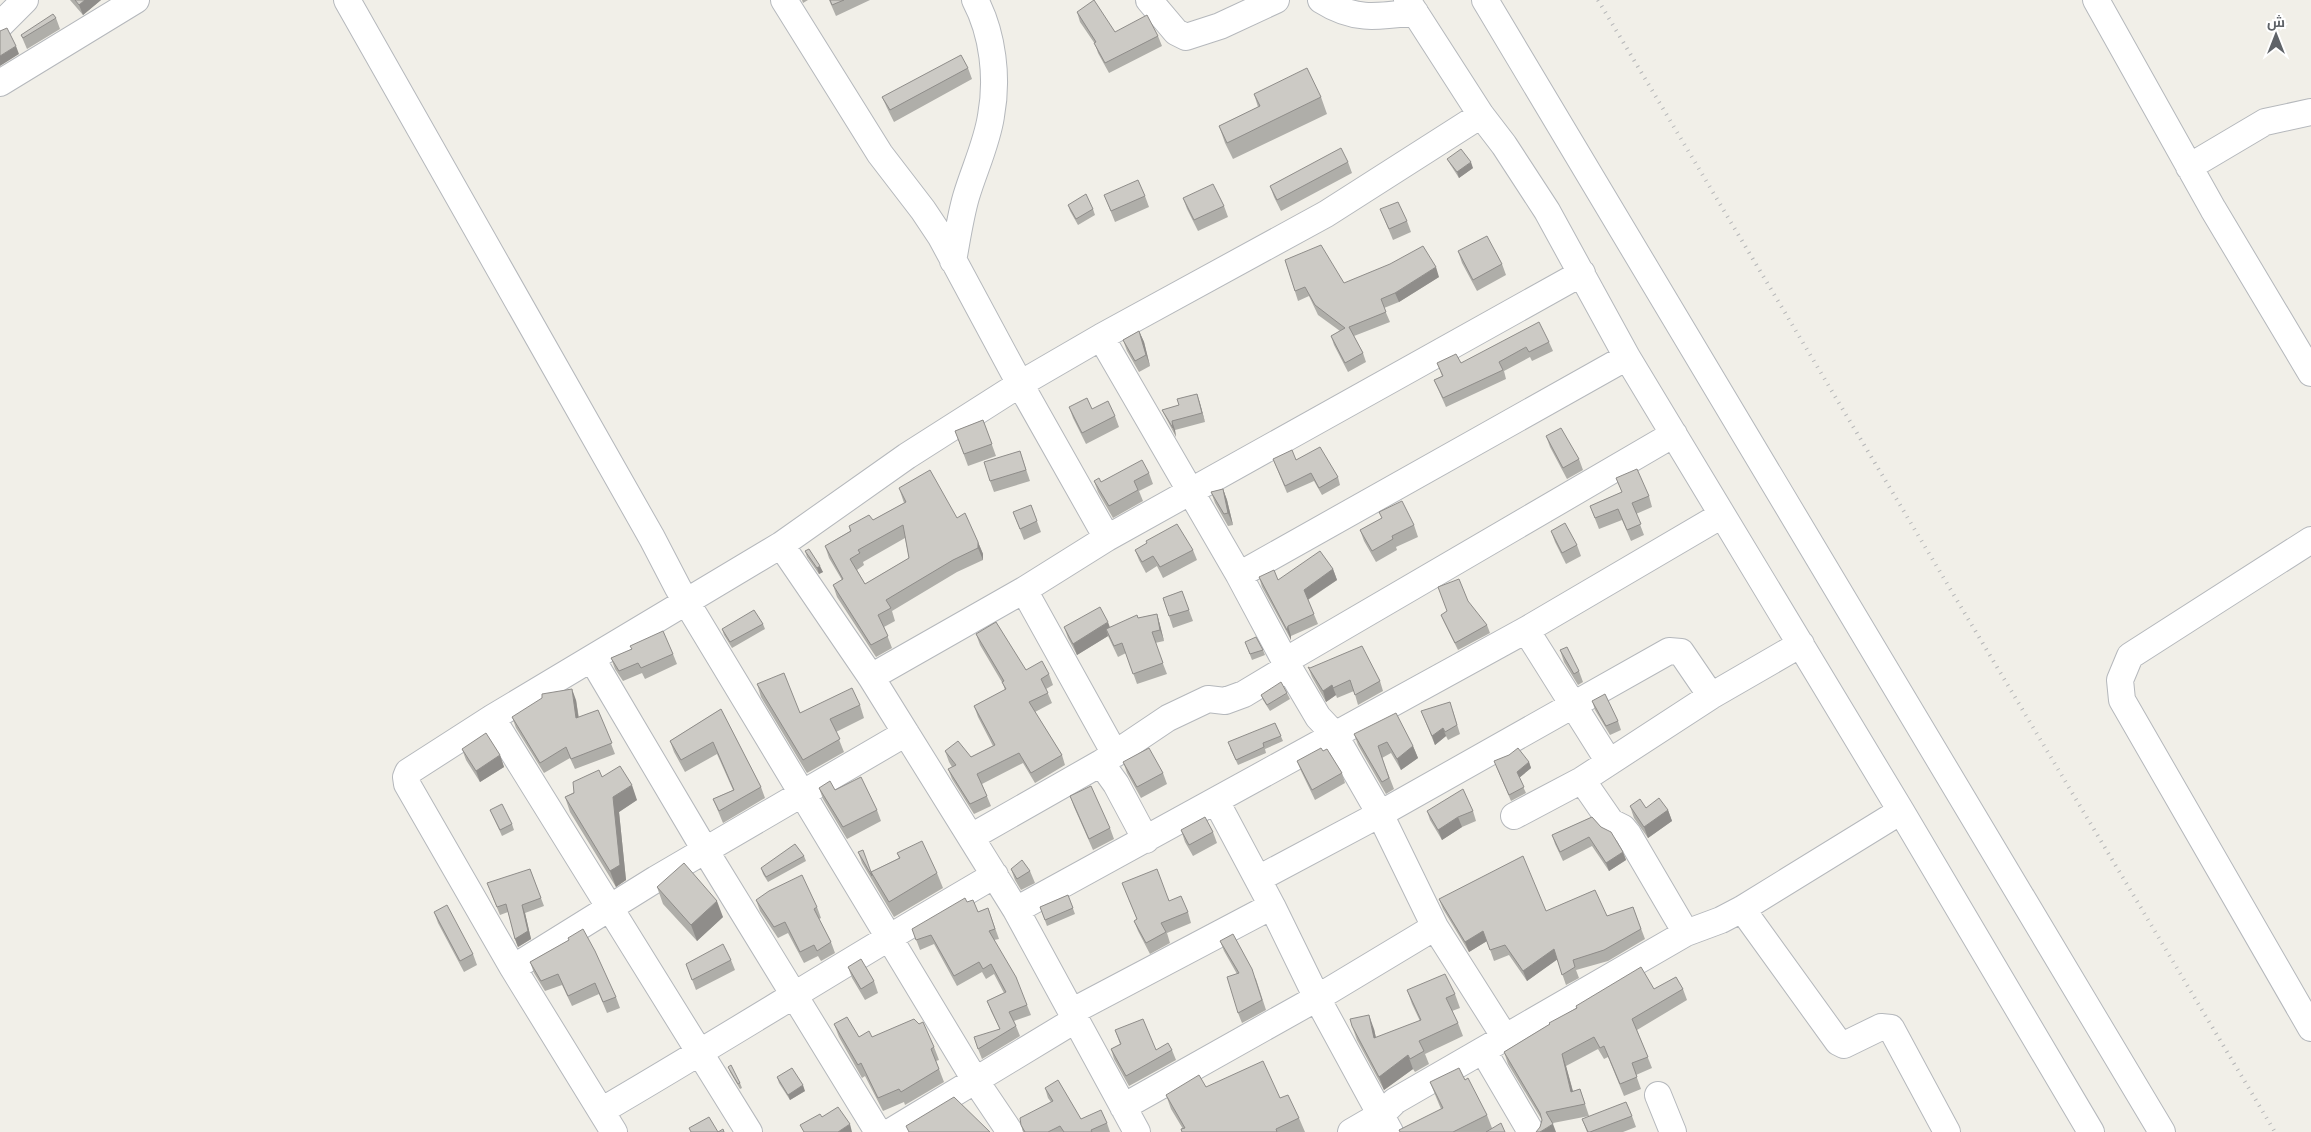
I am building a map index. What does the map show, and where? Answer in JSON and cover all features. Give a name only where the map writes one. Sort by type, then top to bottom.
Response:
[{"type":"street","points":[[0,26],[25,0]]},
{"type":"street","points":[[347,0],[687,603],[975,1080],[1010,1132]]},
{"type":"street","points":[[784,0],[880,154],[923,210],[1107,538]]},
{"type":"street","points":[[953,261],[966,198],[991,116],[993,80],[991,46],[981,12],[975,0]]},
{"type":"street","points":[[1149,0],[1176,32],[1186,36],[1220,26],[1276,0]]},
{"type":"street","points":[[1321,0],[1336,10],[1357,16],[1376,17],[1411,6],[1481,115],[1504,145],[1547,211],[1626,357],[1801,644],[2091,1132]]},
{"type":"street","points":[[1485,0],[2162,1132]]},
{"type":"street","points":[[2096,0],[2189,167],[2311,373]]},
{"type":"street","points":[[0,83],[118,4]]},
{"type":"street","points":[[2189,167],[2265,122],[2311,112]]},
{"type":"street","points":[[995,876],[793,994],[700,1053],[607,1122],[513,968],[407,784],[406,777],[414,767],[492,718],[781,545],[906,456],[1020,384],[1326,214],[1481,115]]},
{"type":"street","points":[[871,678],[1024,590],[1107,538],[1582,273]]},
{"type":"street","points":[[1102,337],[1239,575],[1287,664],[1318,717],[1334,734],[1380,814],[1494,1045],[1531,1132]]},
{"type":"street","points":[[1239,575],[1626,357]]},
{"type":"street","points":[[971,837],[1108,758],[1168,718],[1202,701],[1213,698],[1225,701],[1244,694],[1287,664],[1674,434]]},
{"type":"street","points":[[1016,910],[1526,630],[1722,515]]},
{"type":"street","points":[[2311,540],[2130,656],[2120,680],[2122,700],[2311,1028]]},
{"type":"street","points":[[781,545],[871,678],[1016,910],[1137,1132]]},
{"type":"street","points":[[1024,590],[1108,758],[1116,784],[1146,840]]},
{"type":"street","points":[[1526,630],[1609,762]]},
{"type":"street","points":[[1514,816],[1582,780],[1711,696],[1801,644]]},
{"type":"street","points":[[1258,878],[1380,814],[1669,651],[1681,652],[1711,696]]},
{"type":"street","points":[[592,659],[705,850],[878,1132]]},
{"type":"street","points":[[492,718],[748,1132]]},
{"type":"street","points":[[513,968],[705,850],[906,733]]},
{"type":"street","points":[[1582,780],[1611,822],[1623,828],[1628,834],[1686,933]]},
{"type":"street","points":[[1216,801],[1258,878],[1317,998],[1386,1123]]},
{"type":"street","points":[[1386,1123],[1395,1101],[1686,933],[1721,920],[1742,908],[1901,811]]},
{"type":"street","points":[[890,1132],[975,1080],[1073,1016],[1272,906]]},
{"type":"street","points":[[1742,908],[1838,1042],[1844,1045],[1881,1027],[1891,1028],[1946,1132]]},
{"type":"street","points":[[1123,1106],[1317,998],[1435,927]]},
{"type":"street","points":[[1658,1095],[1673,1132]]},
{"type":"street","points":[[1351,1132],[1386,1123]]},
{"type":"building","points":[[75,0],[85,0],[79,5]]},
{"type":"building","points":[[830,0],[844,0],[832,5]]},
{"type":"building","points":[[1094,0],[1115,32],[1147,15],[1158,36],[1105,63],[1094,43],[1096,42],[1077,12]]},
{"type":"building","points":[[53,14],[56,18],[23,38],[21,35]]},
{"type":"building","points":[[7,28],[16,46],[0,56],[0,31]]},
{"type":"building","points":[[961,55],[968,68],[890,110],[882,97]]},
{"type":"building","points":[[1307,68],[1321,97],[1227,143],[1219,126],[1260,106],[1254,94]]},
{"type":"building","points":[[1341,148],[1348,162],[1277,200],[1270,186]]},
{"type":"building","points":[[1461,149],[1471,162],[1457,172],[1447,159]]},
{"type":"building","points":[[1138,180],[1145,196],[1111,211],[1104,195]]},
{"type":"building","points":[[1213,184],[1224,206],[1194,220],[1183,198]]},
{"type":"building","points":[[1086,194],[1093,209],[1076,219],[1068,205]]},
{"type":"building","points":[[1398,202],[1407,221],[1389,229],[1380,209]]},
{"type":"building","points":[[1487,236],[1502,264],[1473,280],[1458,251]]},
{"type":"building","points":[[1321,245],[1344,283],[1390,264],[1423,246],[1436,267],[1395,293],[1381,299],[1386,312],[1349,327],[1363,353],[1345,363],[1331,336],[1345,328],[1315,305],[1305,287],[1295,291],[1285,260]]},
{"type":"building","points":[[1539,322],[1549,342],[1529,352],[1526,347],[1499,362],[1503,370],[1443,398],[1434,380],[1443,376],[1437,363],[1456,354],[1461,363]]},
{"type":"building","points":[[1139,331],[1146,355],[1135,361],[1123,340]]},
{"type":"building","points":[[1197,394],[1202,413],[1172,421],[1173,428],[1162,410],[1179,405],[1177,399]]},
{"type":"building","points":[[1087,398],[1092,409],[1108,401],[1115,416],[1082,433],[1069,407]]},
{"type":"building","points":[[983,420],[992,444],[964,454],[955,431]]},
{"type":"building","points":[[1561,428],[1579,459],[1563,468],[1546,436]]},
{"type":"building","points":[[1320,447],[1338,477],[1319,488],[1311,473],[1285,486],[1273,459],[1292,450],[1296,460]]},
{"type":"building","points":[[1020,451],[1026,470],[990,481],[984,462]]},
{"type":"building","points":[[1142,460],[1149,473],[1134,481],[1138,490],[1109,506],[1094,481],[1099,478],[1101,482]]},
{"type":"building","points":[[1637,469],[1649,496],[1632,503],[1641,524],[1627,530],[1618,509],[1595,518],[1590,506],[1622,492],[1616,478]]},
{"type":"building","points":[[930,470],[957,518],[965,513],[978,542],[978,548],[953,560],[886,600],[891,608],[878,615],[888,636],[871,645],[833,585],[843,579],[825,546],[851,531],[849,526],[869,515],[873,520],[906,502],[899,488]],"holes":[[[903,525],[909,558],[865,584],[850,559],[860,553],[858,550]]]},
{"type":"building","points":[[1223,489],[1228,513],[1224,514],[1211,492]]},
{"type":"building","points":[[1402,501],[1414,525],[1392,536],[1393,539],[1372,551],[1360,530],[1382,518],[1379,512]]},
{"type":"building","points":[[1031,505],[1037,521],[1020,529],[1013,512]]},
{"type":"building","points":[[1565,523],[1577,545],[1562,553],[1551,531]]},
{"type":"building","points":[[1177,524],[1193,550],[1160,567],[1153,556],[1142,562],[1135,550],[1147,543],[1146,541]]},
{"type":"building","points":[[809,549],[820,566],[817,568],[805,551]]},
{"type":"building","points":[[1320,551],[1333,569],[1304,590],[1314,614],[1288,626],[1287,630],[1259,577],[1274,570],[1278,580]]},
{"type":"building","points":[[1459,579],[1468,601],[1487,625],[1455,643],[1441,615],[1447,611],[1438,587]]},
{"type":"building","points":[[1182,591],[1189,610],[1169,616],[1163,598]]},
{"type":"building","points":[[1100,607],[1108,622],[1073,644],[1064,627]]},
{"type":"building","points":[[754,610],[763,624],[730,642],[722,629]]},
{"type":"building","points":[[1157,614],[1160,630],[1152,632],[1163,663],[1133,674],[1122,643],[1114,646],[1106,629],[1137,615],[1138,618]]},
{"type":"building","points":[[996,622],[1026,670],[1042,661],[1049,674],[1041,679],[1048,693],[1029,702],[1062,755],[1031,773],[1019,753],[977,774],[987,796],[970,804],[948,769],[956,765],[945,751],[958,741],[971,757],[995,745],[974,706],[1006,689],[1002,682],[1004,681],[976,634]]},
{"type":"building","points":[[663,631],[673,654],[641,668],[638,663],[619,671],[611,658],[632,649],[630,646]]},
{"type":"building","points":[[1256,637],[1263,650],[1250,654],[1245,642]]},
{"type":"building","points":[[1362,646],[1380,681],[1355,695],[1350,680],[1333,688],[1332,685],[1323,691],[1308,667],[1310,668]]},
{"type":"building","points":[[1567,647],[1579,671],[1574,674],[1560,650]]},
{"type":"building","points":[[784,673],[800,713],[852,688],[860,705],[830,719],[840,739],[803,760],[757,684]]},
{"type":"building","points":[[1281,682],[1287,693],[1267,705],[1261,695]]},
{"type":"building","points":[[572,689],[576,718],[598,710],[612,743],[571,759],[566,747],[540,763],[512,717],[542,698],[542,694]]},
{"type":"building","points":[[1605,694],[1618,721],[1606,726],[1592,701]]},
{"type":"building","points":[[1450,702],[1457,725],[1445,732],[1443,728],[1432,736],[1421,711]]},
{"type":"building","points":[[721,709],[761,787],[719,811],[713,799],[734,790],[713,742],[681,760],[670,741]]},
{"type":"building","points":[[1396,713],[1413,746],[1397,759],[1387,742],[1378,746],[1389,778],[1382,782],[1354,734]]},
{"type":"building","points":[[1275,723],[1281,736],[1263,743],[1264,747],[1236,760],[1228,742]]},
{"type":"building","points":[[486,733],[500,755],[476,771],[462,749]]},
{"type":"building","points":[[1149,748],[1163,773],[1137,787],[1123,762]]},
{"type":"building","points":[[1321,748],[1323,751],[1327,749],[1342,773],[1312,790],[1297,761]]},
{"type":"building","points":[[1518,748],[1529,762],[1517,772],[1524,787],[1509,795],[1494,761],[1509,755]]},
{"type":"building","points":[[620,766],[632,785],[613,797],[620,865],[610,871],[565,797],[574,793],[573,782],[599,770],[602,777]]},
{"type":"building","points":[[861,777],[877,810],[843,827],[819,788],[830,781],[835,790]]},
{"type":"building","points":[[1091,786],[1110,828],[1089,839],[1070,796]]},
{"type":"building","points":[[1463,789],[1473,811],[1458,817],[1438,830],[1427,811]]},
{"type":"building","points":[[1659,798],[1668,810],[1644,827],[1630,806],[1640,799],[1646,808]]},
{"type":"building","points":[[502,804],[512,824],[500,830],[490,810]]},
{"type":"building","points":[[1205,817],[1213,832],[1189,845],[1181,830]]},
{"type":"building","points":[[1592,817],[1601,827],[1611,832],[1623,852],[1606,863],[1589,837],[1560,852],[1552,835]]},
{"type":"building","points":[[922,841],[937,873],[889,902],[871,872],[900,858],[897,853]]},
{"type":"building","points":[[795,844],[804,856],[766,877],[761,868]]},
{"type":"building","points":[[863,850],[871,872],[872,876],[858,852]]},
{"type":"building","points":[[1523,856],[1546,911],[1595,890],[1607,916],[1633,907],[1641,929],[1604,950],[1573,960],[1575,967],[1562,975],[1554,949],[1523,971],[1505,945],[1490,950],[1483,931],[1465,942],[1439,899]]},
{"type":"building","points":[[1022,860],[1030,871],[1017,879],[1011,869]]},
{"type":"building","points":[[684,863],[717,901],[691,925],[657,887]]},
{"type":"building","points":[[530,869],[541,898],[522,905],[528,931],[515,939],[506,904],[497,907],[487,883]]},
{"type":"building","points":[[1157,869],[1169,901],[1181,896],[1188,912],[1161,923],[1166,932],[1146,943],[1134,921],[1137,919],[1122,883]]},
{"type":"building","points":[[802,875],[817,907],[814,909],[831,942],[817,951],[814,945],[800,952],[785,922],[774,927],[756,900],[769,891]]},
{"type":"building","points":[[1068,895],[1073,908],[1045,920],[1040,907]]},
{"type":"building","points":[[965,898],[967,902],[973,900],[978,912],[988,908],[995,929],[989,931],[1016,977],[1027,1005],[1009,1012],[1016,1026],[978,1049],[974,1037],[1000,1029],[987,1001],[1006,992],[991,964],[983,969],[979,962],[954,976],[931,935],[916,940],[912,929]]},
{"type":"building","points":[[447,905],[473,954],[460,961],[434,912]]},
{"type":"building","points":[[583,929],[616,997],[603,1002],[595,983],[568,996],[558,974],[541,981],[530,962],[569,940],[568,938]]},
{"type":"building","points":[[1233,934],[1252,969],[1262,1000],[1238,1013],[1227,977],[1239,973],[1220,941]]},
{"type":"building","points":[[723,944],[731,960],[692,980],[686,964]]},
{"type":"building","points":[[861,959],[874,981],[861,989],[848,967]]},
{"type":"building","points":[[1641,967],[1654,989],[1676,977],[1683,989],[1632,1019],[1648,1057],[1632,1063],[1637,1077],[1620,1084],[1604,1046],[1600,1048],[1594,1037],[1562,1054],[1571,1092],[1580,1089],[1585,1104],[1546,1112],[1553,1124],[1540,1132],[1536,1132],[1542,1120],[1540,1113],[1504,1052]]},
{"type":"building","points":[[1445,974],[1455,994],[1446,998],[1458,1023],[1419,1041],[1424,1051],[1410,1059],[1408,1055],[1379,1077],[1350,1019],[1369,1015],[1374,1038],[1421,1020],[1407,990]]},
{"type":"building","points":[[847,1017],[859,1037],[869,1031],[872,1037],[914,1019],[919,1024],[923,1022],[934,1047],[931,1049],[939,1069],[901,1092],[899,1089],[878,1098],[861,1063],[858,1065],[834,1024]]},
{"type":"building","points":[[1143,1019],[1156,1050],[1168,1043],[1172,1050],[1126,1076],[1111,1049],[1121,1044],[1115,1030]]},
{"type":"building","points":[[1263,1061],[1280,1098],[1288,1095],[1299,1118],[1276,1129],[1277,1132],[1182,1132],[1181,1129],[1185,1128],[1166,1095],[1199,1075],[1206,1087]]},
{"type":"building","points":[[731,1065],[740,1083],[738,1084],[728,1067]]},
{"type":"building","points":[[792,1068],[803,1085],[788,1095],[777,1077]]},
{"type":"building","points":[[1459,1068],[1465,1080],[1468,1078],[1487,1115],[1453,1132],[1400,1132],[1399,1130],[1443,1108],[1430,1082]]},
{"type":"building","points":[[1058,1080],[1081,1119],[1101,1110],[1107,1123],[1091,1130],[1092,1132],[1064,1132],[1060,1126],[1048,1132],[1025,1132],[1020,1118],[1053,1101],[1045,1088]]},
{"type":"building","points":[[954,1097],[990,1132],[909,1132],[906,1126]]},
{"type":"building","points":[[1626,1102],[1632,1116],[1588,1132],[1582,1119]]},
{"type":"building","points":[[838,1107],[850,1124],[838,1132],[804,1132],[800,1125],[820,1114],[822,1117]]},
{"type":"building","points":[[709,1117],[718,1132],[691,1132],[689,1128]]},
{"type":"building","points":[[1501,1123],[1505,1132],[1486,1132]]},
{"type":"railway","points":[[1598,0],[2275,1132]]}]
